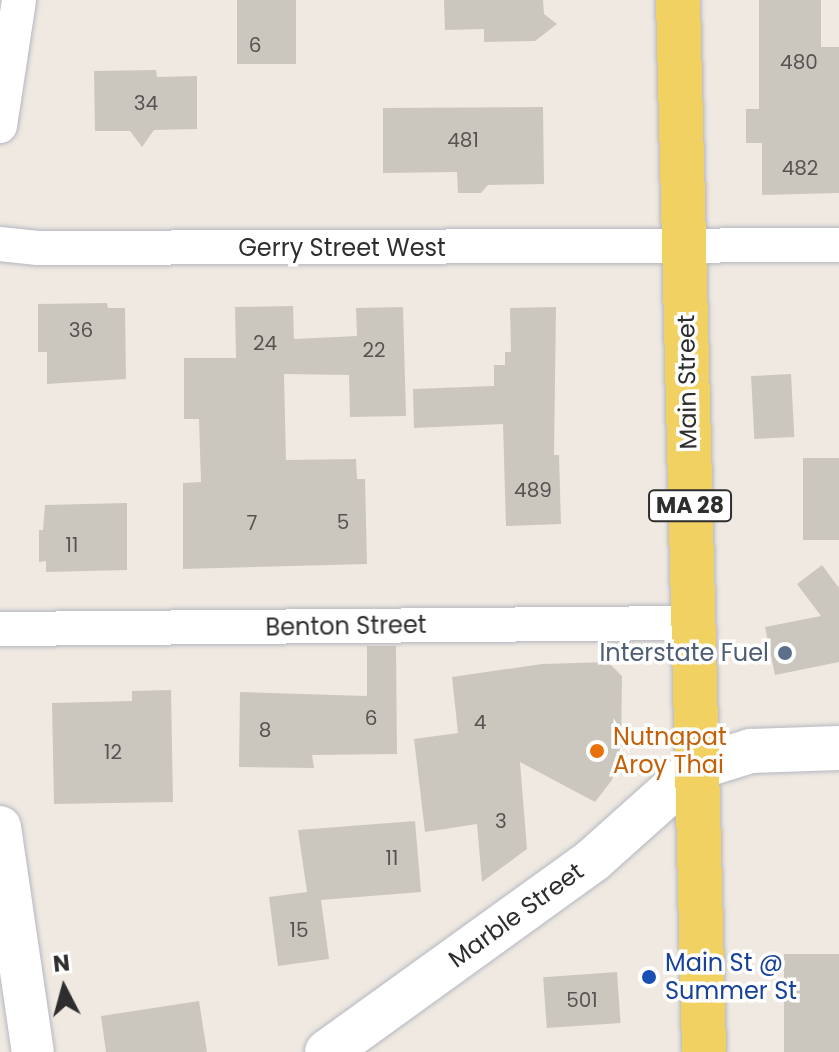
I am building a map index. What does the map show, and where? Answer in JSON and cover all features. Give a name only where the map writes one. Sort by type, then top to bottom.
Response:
[{"type":"main road","name":"Main Street","points":[[678,0],[704,1052]]},
{"type":"main road","points":[[696,768],[751,751],[839,748]]},
{"type":"main road","name":"Marble Street","points":[[327,1052],[593,860],[696,768]]},
{"type":"street","points":[[0,126],[5,56],[19,0]]},
{"type":"street","name":"Gerry Street West","points":[[0,244],[38,248],[839,245]]},
{"type":"street","name":"Benton Street","points":[[0,629],[693,623]]},
{"type":"street","points":[[0,827],[33,1052]]},
{"type":"building","points":[[237,0],[296,0],[296,64],[237,64]]},
{"type":"building","points":[[444,0],[543,0],[544,14],[557,24],[535,41],[484,42],[484,29],[445,30]]},
{"type":"building","points":[[759,0],[821,0],[821,47],[839,47],[839,193],[762,195],[762,143],[746,143],[746,109],[759,109]]},
{"type":"building","points":[[156,70],[157,77],[197,76],[197,129],[154,130],[142,147],[130,131],[95,131],[94,71]]},
{"type":"building","points":[[543,107],[544,184],[488,185],[481,193],[458,193],[457,172],[383,173],[383,108]]},
{"type":"building","points":[[107,303],[108,308],[125,308],[126,379],[47,384],[47,352],[38,352],[38,304]]},
{"type":"building","points":[[293,306],[294,339],[357,336],[356,308],[403,307],[406,416],[350,417],[349,375],[284,374],[286,460],[356,459],[357,479],[365,479],[367,564],[183,569],[183,483],[201,482],[199,419],[184,419],[184,358],[236,358],[235,307]]},
{"type":"building","points":[[556,307],[554,455],[559,455],[561,524],[506,526],[503,424],[414,428],[413,389],[494,386],[494,365],[505,365],[505,352],[511,352],[510,308]]},
{"type":"building","points":[[791,374],[794,437],[754,439],[751,376]]},
{"type":"building","points":[[803,458],[839,458],[839,540],[803,540]]},
{"type":"building","points":[[127,503],[127,570],[46,572],[46,561],[39,562],[39,530],[43,530],[45,505]]},
{"type":"building","points":[[822,565],[839,588],[839,662],[775,675],[765,627],[821,616],[797,584]]},
{"type":"building","points":[[367,646],[396,646],[397,754],[312,755],[314,768],[239,767],[240,692],[367,696]]},
{"type":"building","points":[[608,662],[622,676],[621,751],[612,780],[595,802],[520,762],[527,849],[482,882],[477,824],[425,832],[414,739],[458,733],[452,677],[542,664]]},
{"type":"building","points":[[171,690],[173,802],[54,804],[52,703],[132,701],[132,691]]},
{"type":"building","points":[[415,821],[421,892],[321,900],[329,959],[278,966],[269,897],[307,892],[298,830]]},
{"type":"building","points":[[784,954],[839,954],[839,1052],[784,1052]]},
{"type":"building","points":[[617,972],[621,1023],[547,1028],[543,977]]},
{"type":"building","points":[[199,1001],[207,1052],[106,1052],[101,1016]]},
{"type":"place","name":"Interstate Fuel","points":[[785,653]]},
{"type":"place","name":"Nutnapat Aroy Thai","points":[[597,751]]},
{"type":"place","name":"Main St @ Summer St","points":[[649,977]]}]
